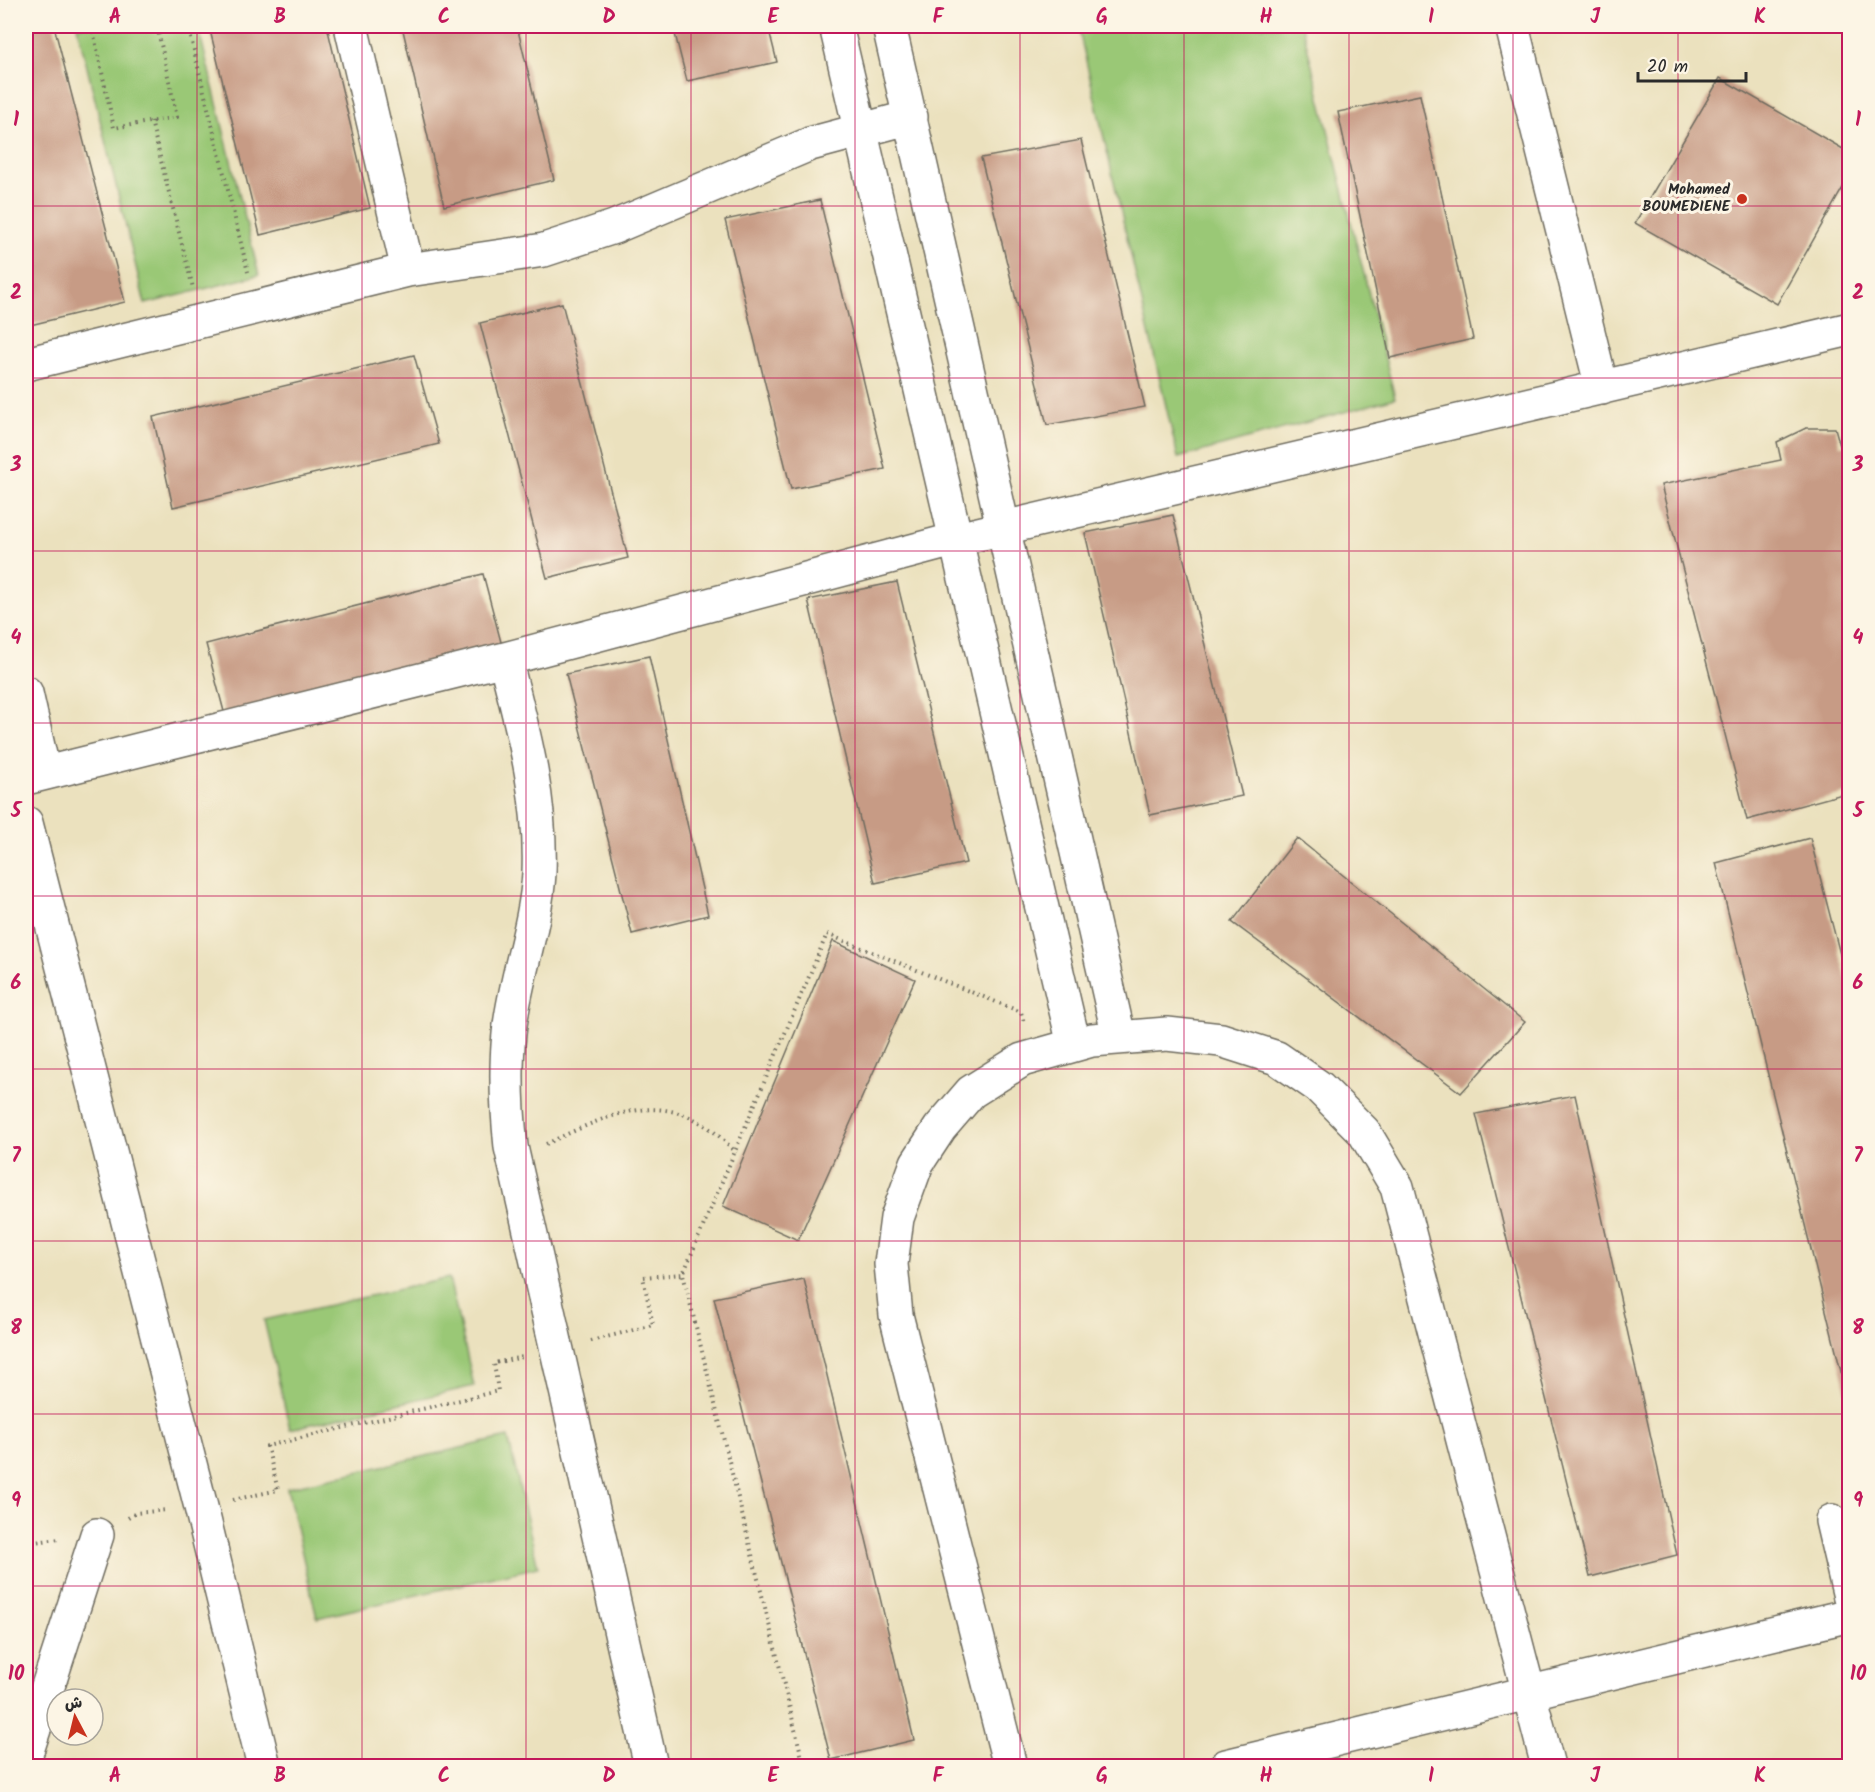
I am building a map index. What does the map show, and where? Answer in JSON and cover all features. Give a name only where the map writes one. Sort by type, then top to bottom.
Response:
[{"type":"street","points":[[351,26],[408,270]]},
{"type":"street","points":[[836,26],[1074,1045]]},
{"type":"street","points":[[889,26],[1119,1037]]},
{"type":"street","points":[[1512,26],[1602,388]]},
{"type":"street","points":[[26,364],[408,270],[544,250],[614,228],[810,144],[911,117]]},
{"type":"street","points":[[26,693],[35,776],[505,658],[957,540],[1850,329]]},
{"type":"street","points":[[505,658],[532,768],[540,825],[538,876],[509,1033],[506,1095],[514,1159],[651,1767]]},
{"type":"street","points":[[26,824],[201,1507],[264,1767]]},
{"type":"street","points":[[1010,1767],[896,1315],[891,1264],[897,1218],[917,1163],[940,1128],[971,1092],[1022,1060],[1074,1045],[1119,1037],[1167,1034],[1221,1040],[1277,1058],[1319,1086],[1364,1132],[1397,1186],[1548,1767]]},
{"type":"street","points":[[1832,1521],[1850,1597]]},
{"type":"street","points":[[26,1754],[97,1535]]},
{"type":"street","points":[[1226,1767],[1850,1615]]},
{"type":"path","points":[[92,26],[114,128],[177,117],[157,26]]},
{"type":"path","points":[[188,26],[257,308]]},
{"type":"path","points":[[151,122],[201,321]]},
{"type":"path","points":[[804,1767],[683,1274],[827,934],[1021,1012],[1033,1057]]},
{"type":"path","points":[[514,1159],[604,1117],[633,1110],[664,1109],[697,1119],[718,1132],[736,1153]]},
{"type":"path","points":[[97,1535],[136,1513],[201,1507],[278,1490],[267,1446],[498,1391],[494,1363],[557,1350],[653,1325],[643,1277],[683,1274]]},
{"type":"green space","points":[[77,26],[198,26],[259,275],[145,304]]},
{"type":"green space","points":[[1078,26],[1302,26],[1395,398],[1178,458]]},
{"type":"green space","points":[[449,1278],[474,1386],[290,1429],[264,1320]]},
{"type":"green space","points":[[508,1437],[538,1567],[317,1618],[287,1488]]},
{"type":"building","points":[[26,26],[54,26],[125,302],[26,326]]},
{"type":"building","points":[[209,26],[327,26],[370,208],[260,235]]},
{"type":"building","points":[[402,26],[517,26],[554,180],[444,206]]},
{"type":"building","points":[[673,26],[768,26],[777,62],[687,81]]},
{"type":"building","name":"Mohamed BOUMEDIENE","points":[[1720,78],[1850,153],[1850,175],[1777,304],[1635,223]]},
{"type":"building","points":[[1420,95],[1473,339],[1390,358],[1338,112]]},
{"type":"building","points":[[1081,140],[1145,407],[1047,425],[981,158]]},
{"type":"building","points":[[820,200],[885,469],[791,489],[725,220]]},
{"type":"building","points":[[562,303],[628,558],[547,578],[480,323]]},
{"type":"building","points":[[414,355],[439,444],[173,507],[153,417]]},
{"type":"building","points":[[1806,428],[1835,428],[1840,446],[1850,444],[1850,792],[1747,820],[1661,485],[1781,460],[1777,442]]},
{"type":"building","points":[[1173,515],[1242,796],[1150,815],[1085,533]]},
{"type":"building","points":[[483,574],[502,646],[226,719],[206,644]]},
{"type":"building","points":[[897,582],[966,863],[875,883],[808,600]]},
{"type":"building","points":[[649,656],[708,915],[632,934],[566,674]]},
{"type":"building","points":[[1297,838],[1525,1022],[1461,1093],[1232,922]]},
{"type":"building","points":[[1810,838],[1850,993],[1849,1404],[1716,863]]},
{"type":"building","points":[[833,941],[915,979],[798,1240],[723,1206]]},
{"type":"building","points":[[1575,1095],[1677,1555],[1590,1577],[1476,1114]]},
{"type":"building","points":[[804,1279],[914,1740],[831,1760],[714,1298]]},
{"type":"place","name":"Mohamed BOUMEDIENE","points":[[1742,199]]}]
